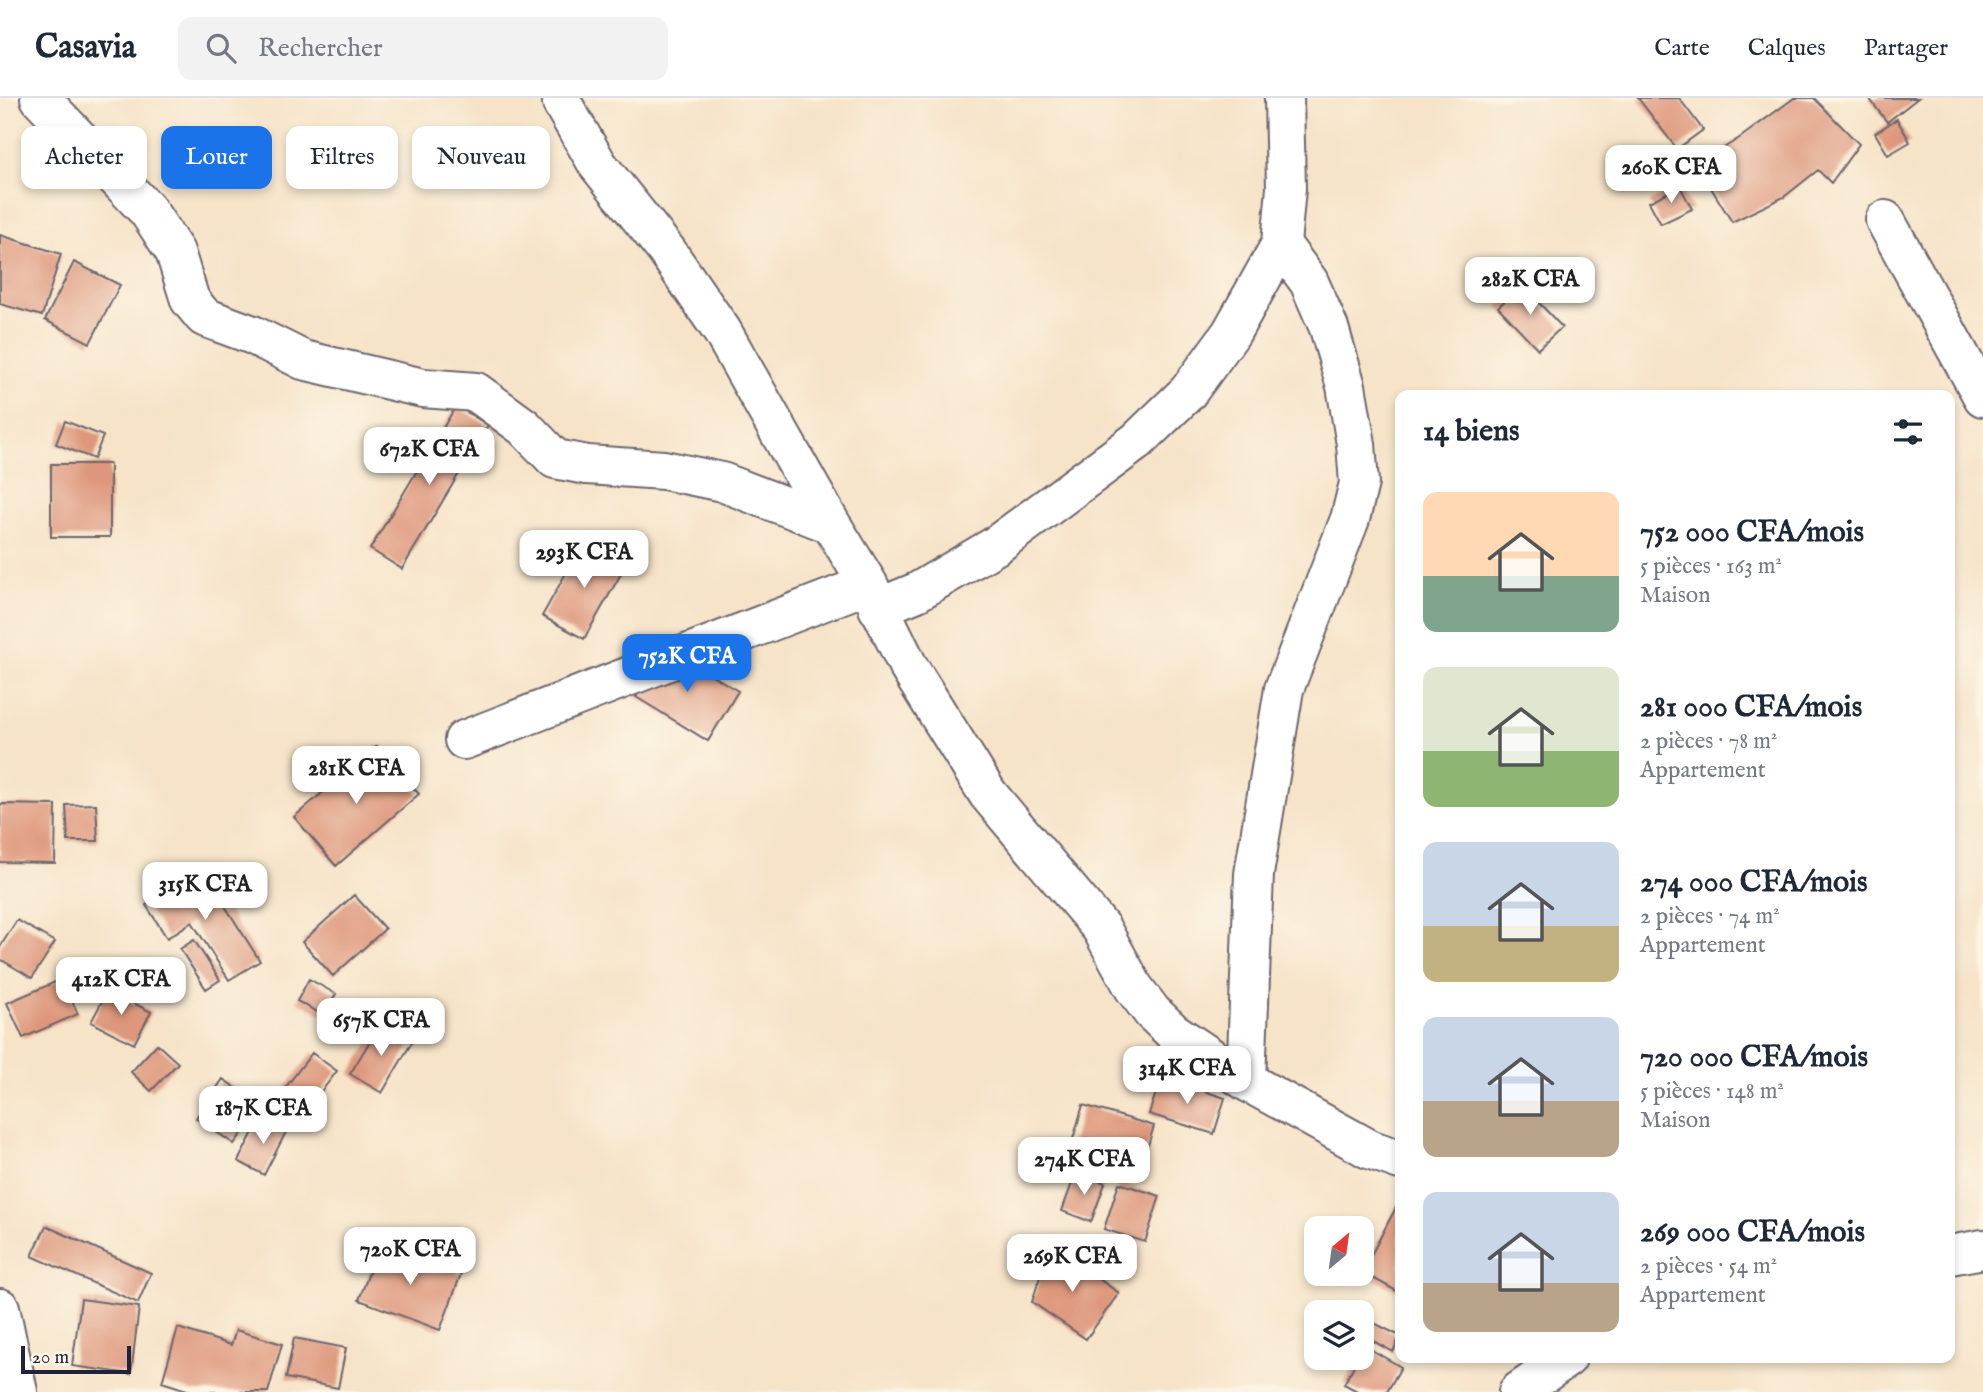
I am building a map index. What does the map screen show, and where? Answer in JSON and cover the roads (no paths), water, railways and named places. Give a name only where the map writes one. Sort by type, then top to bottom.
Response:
[{"type":"street","points":[[40,98],[148,211],[175,252],[190,300],[204,317],[253,335],[303,360],[424,388],[476,392],[524,426],[555,459],[587,465],[664,470],[722,482],[831,524]]},
{"type":"street","points":[[464,740],[873,596],[916,592],[995,546],[1137,441],[1188,392],[1231,333],[1281,244],[1286,188],[1284,98]]},
{"type":"street","points":[[562,103],[598,165],[666,250],[722,331],[873,596],[908,666],[989,794],[1101,928],[1134,988],[1152,1012],[1173,1032],[1246,1082],[1369,1149],[1395,1158]]},
{"type":"street","points":[[1885,220],[1983,397]]},
{"type":"street","points":[[1246,1082],[1254,874],[1284,689],[1350,519],[1359,483],[1356,444],[1346,386],[1329,328],[1309,282],[1281,244]]},
{"type":"street","points":[[1955,1254],[1983,1249]]},
{"type":"street","points":[[0,1308],[18,1392]]},
{"type":"street","points":[[1518,1392],[1560,1363]]}]
